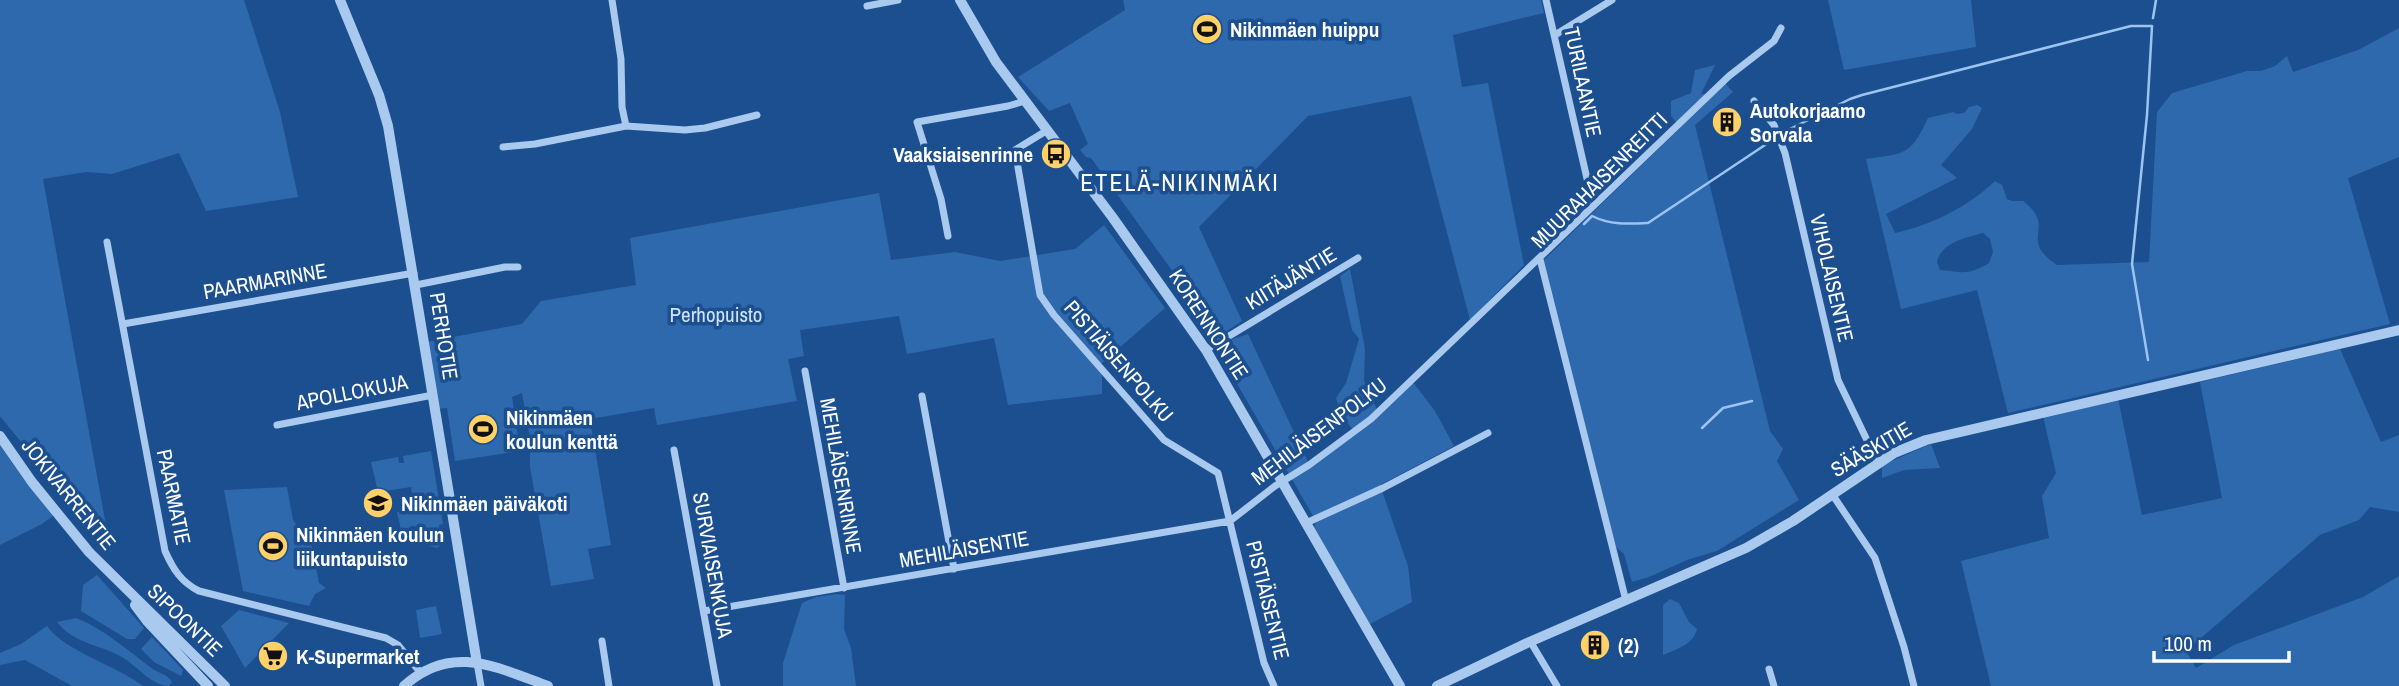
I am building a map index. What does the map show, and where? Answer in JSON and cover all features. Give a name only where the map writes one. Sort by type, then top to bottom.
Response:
[{"type":"street","name":"PERHOTIE","points":[[340,0],[386,117],[481,686]]},
{"type":"street","points":[[612,0],[621,59],[622,107],[626,126]]},
{"type":"street","points":[[867,6],[898,0]]},
{"type":"street","name":"KORENNONTIE","points":[[960,0],[996,62],[1145,262],[1206,350],[1400,686]]},
{"type":"street","name":"TURILAANTIE","points":[[1546,0],[1588,183],[1586,213]]},
{"type":"street","points":[[1555,35],[1612,0]]},
{"type":"street","name":"MUURAHAISENREITTI","points":[[1626,601],[1540,259],[1729,76],[1774,41],[1781,28]]},
{"type":"street","points":[[947,236],[941,199],[917,122],[1024,101]]},
{"type":"street","name":"VIHOLAISENTIE","points":[[1754,101],[1774,125],[1781,142],[1838,380],[1878,463]]},
{"type":"street","points":[[503,147],[535,144],[626,126],[685,130],[757,115]]},
{"type":"street","name":"PISTIÄISENPOLKU","points":[[1046,131],[1015,150],[1040,295],[1054,315],[1164,440],[1218,472],[1230,520]]},
{"type":"street","name":"PAARMATIE","points":[[107,243],[165,551],[179,576],[199,591],[386,638],[398,645],[420,672]]},
{"type":"street","name":"KIITÄJÄNTIE","points":[[1206,350],[1358,258]]},
{"type":"street","name":"MEHILÄISENPOLKU","points":[[1230,520],[1371,419],[1540,259]]},
{"type":"street","points":[[416,285],[505,267],[518,267]]},
{"type":"street","name":"PAARMARINNE","points":[[123,324],[414,273]]},
{"type":"street","name":"SÄÄSKITIE","points":[[1437,686],[1530,642],[1746,548],[1793,521],[1894,453],[1935,436],[2399,330]]},
{"type":"street","name":"MEHILÄISENRINNE","points":[[805,371],[844,588]]},
{"type":"street","name":"APOLLOKUJA","points":[[276,425],[433,395]]},
{"type":"street","points":[[922,396],[954,569]]},
{"type":"street","points":[[1306,523],[1383,488],[1488,433]]},
{"type":"street","name":"JOKIVARRENTIE","points":[[0,436],[66,525],[110,574]]},
{"type":"street","name":"SURVIAISENKUJA","points":[[674,450],[717,686]]},
{"type":"street","points":[[1832,494],[1875,558],[1914,686]]},
{"type":"street","name":"MEHILÄISENTIE","points":[[704,611],[1230,520]]},
{"type":"street","name":"PISTIÄISENTIE","points":[[1230,520],[1264,663],[1275,686]]},
{"type":"street","name":"SIPOONTIE","points":[[110,574],[147,621],[208,686]]},
{"type":"street","name":"SIPOONTIE","points":[[118,583],[225,686]]},
{"type":"street","points":[[602,641],[609,686]]},
{"type":"street","points":[[1530,642],[1557,686]]},
{"type":"street","points":[[404,686],[429,667],[460,662],[477,663],[548,686]]},
{"type":"street","points":[[1769,669],[1774,686]]},
{"type":"street","points":[[190,686],[197,676],[211,671]]},
{"type":"street","points":[[208,686],[211,671]]},
{"type":"green space","points":[[0,0],[244,0],[280,112],[298,197],[206,211],[179,153],[112,174],[86,172],[43,179],[111,553],[0,416]]},
{"type":"green space","points":[[1123,0],[1541,0],[1544,13],[1453,35],[1462,87],[1488,83],[1524,265],[1470,320],[1411,96],[1308,116],[1199,227],[1242,321],[1219,336],[1091,158],[1086,157],[1080,150],[1088,144],[1070,103],[1049,111],[1018,77],[1125,10]]},
{"type":"green space","points":[[1828,0],[1971,0],[1976,47],[1844,70]]},
{"type":"green space","points":[[2399,28],[2399,157],[2348,178],[2390,324],[2008,413],[1977,290],[1901,309],[1866,159],[1905,150],[1916,140],[1928,118],[1953,112],[1964,113],[1969,107],[1977,105],[1982,108],[1972,129],[1941,165],[1957,178],[1886,214],[1895,233],[1948,214],[1995,181],[2002,185],[2007,199],[2023,201],[2032,209],[2039,223],[2039,246],[2057,265],[2149,262],[2157,112],[2172,93],[2247,71],[2261,71],[2275,66],[2287,56],[2293,72],[2358,50]],"holes":[[[1983,233],[1990,239],[1993,252],[1989,263],[1970,271],[1940,270],[1937,262],[1949,245]]]},
{"type":"green space","points":[[1715,65],[1701,94],[1712,94],[1725,83],[1733,92],[1695,125],[1770,431],[1783,449],[1777,461],[1799,500],[1717,551],[1632,582],[1624,554],[1616,547],[1544,260],[1681,127],[1671,116],[1671,101],[1691,93],[1695,70]]},
{"type":"green space","name":"Perhopuisto","points":[[879,193],[891,260],[955,252],[1000,261],[1075,249],[1104,225],[1165,308],[1102,363],[1102,394],[1008,405],[994,338],[907,354],[899,316],[800,330],[804,356],[788,359],[797,401],[657,425],[654,408],[590,419],[611,545],[588,549],[594,579],[551,586],[530,467],[530,438],[522,393],[512,397],[520,451],[455,461],[447,408],[435,409],[427,342],[522,324],[541,301],[636,285],[630,238]]},
{"type":"green space","points":[[1350,269],[1365,349],[1364,381],[1378,412],[1412,381],[1435,411],[1454,446],[1380,485],[1408,566],[1412,602],[1370,624],[1314,528],[1316,521],[1228,368],[1230,340],[1248,334],[1309,464],[1354,431],[1342,416],[1336,398],[1346,383],[1359,339],[1352,330],[1340,276]]},
{"type":"green space","points":[[2340,349],[2381,442],[2399,435],[2399,512],[2370,507],[2359,520],[2320,535],[2186,651],[2196,668],[2234,645],[2363,597],[2399,576],[2399,686],[1991,686],[1961,561],[2049,538],[2042,496],[2056,473],[2043,416],[2118,398],[2142,515],[2222,498],[2200,382]]},
{"type":"green space","points":[[0,436],[57,513],[42,524],[0,545]]},
{"type":"green space","points":[[1931,444],[1940,468],[1904,470],[1882,478],[1882,467],[1887,463]]},
{"type":"green space","points":[[431,451],[443,524],[439,525],[442,544],[437,548],[430,546],[424,532],[416,526],[411,526],[402,534],[397,512],[415,509],[411,487],[378,492],[371,462],[398,457],[399,463],[404,463],[403,456]]},
{"type":"green space","name":"Nikinmäen koulun liikuntapuisto","points":[[287,487],[293,520],[312,547],[319,583],[326,588],[315,594],[309,606],[243,591],[224,490]]},
{"type":"green space","points":[[97,575],[144,628],[135,639],[127,639],[81,611],[83,585]]},
{"type":"green space","points":[[845,595],[844,629],[851,648],[856,686],[783,686],[783,663],[802,603],[816,597]]},
{"type":"green space","points":[[1670,599],[1679,603],[1689,622],[1697,629],[1688,643],[1663,655],[1663,605]]},
{"type":"green space","points":[[436,606],[442,634],[420,638],[416,610]]},
{"type":"green space","points":[[239,610],[289,623],[245,668],[221,626]]},
{"type":"green space","points":[[76,618],[105,634],[172,682],[169,686],[158,683],[119,655],[72,636],[57,622]]},
{"type":"green space","points":[[47,626],[66,643],[143,686],[72,686],[25,660],[0,665],[0,653],[21,644]]},
{"type":"green space","points":[[152,637],[183,670],[181,676],[154,662],[141,649]]},
{"type":"waterway","points":[[2153,18],[2156,0]]},
{"type":"waterway","points":[[1782,133],[1862,95],[2131,26],[2152,26],[2147,115],[2132,264],[2148,360]]},
{"type":"waterway","points":[[1584,224],[1592,216],[1626,224],[1648,223],[1777,137]]},
{"type":"waterway","points":[[1702,428],[1723,408],[1752,401]]},
{"type":"place","name":"Nikinmäen huippu","points":[[1207,29]]},
{"type":"place","name":"Autokorjaamo Sorvala","points":[[1727,122]]},
{"type":"place","name":"Vaaksiaisenrinne","points":[[1056,154]]},
{"type":"place","name":"Nikinmäen koulun kenttä","points":[[483,429]]},
{"type":"place","name":"Nikinmäen päiväkoti","points":[[378,503]]},
{"type":"place","name":"Nikinmäen koulun liikuntapuisto","points":[[273,546]]},
{"type":"place","name":"(2)","points":[[1595,645]]},
{"type":"place","name":"K-Supermarket","points":[[273,656]]},
{"type":"district","name":"ETELÄ-NIKINMÄKI","points":[[1180,182]]}]
